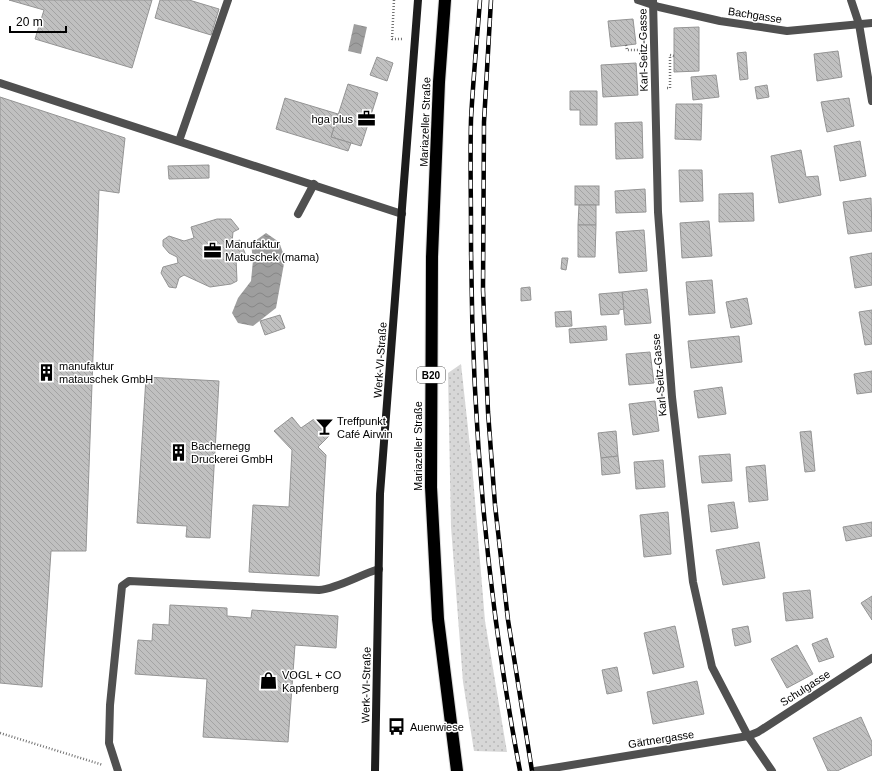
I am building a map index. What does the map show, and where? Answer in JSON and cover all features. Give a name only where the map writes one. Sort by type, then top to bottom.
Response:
[{"type":"highway","name":"Mariazeller Straße","points":[[445,0],[439,82],[432,257],[430,487],[438,619],[453,749],[457,771]]},
{"type":"main road","name":"Werk-VI-Straße","points":[[375,771],[380,494],[418,0]]},
{"type":"street","points":[[179,141],[228,0]]},
{"type":"street","name":"Bachgasse","points":[[638,0],[653,2],[720,21],[787,31],[872,23]]},
{"type":"street","points":[[851,0],[858,24],[872,101]]},
{"type":"street","name":"Karl-Seitz-Gasse","points":[[653,2],[658,212],[670,375],[693,582],[712,667],[748,736]]},
{"type":"street","points":[[0,83],[314,184],[402,214]]},
{"type":"street","points":[[298,214],[314,184]]},
{"type":"street","points":[[123,771],[118,771],[109,743],[110,705],[122,586],[125,582],[318,590],[329,588],[362,574],[379,570]]},
{"type":"street","name":"Schulgasse","points":[[748,736],[758,732],[872,658]]},
{"type":"street","points":[[748,736],[772,771]]},
{"type":"street","name":"Gärtnergasse","points":[[536,771],[748,736]]},
{"type":"path","points":[[392,38],[394,0]]},
{"type":"path","points":[[626,45],[627,50],[654,51]]},
{"type":"path","points":[[0,733],[118,771]]},
{"type":"shaded area","points":[[461,364],[472,465],[485,621],[507,752],[474,751],[463,682],[451,527],[448,373]]},
{"type":"water","points":[[354,24],[367,27],[361,54],[348,51]]},
{"type":"water","points":[[266,233],[279,242],[285,258],[276,308],[253,326],[238,323],[232,313],[238,298],[251,281],[253,260],[251,244]]},
{"type":"building","points":[[9,0],[152,0],[132,68],[35,39],[44,10]]},
{"type":"building","points":[[160,0],[189,0],[219,9],[211,35],[155,18]]},
{"type":"building","points":[[633,19],[636,44],[611,47],[608,21]]},
{"type":"building","points":[[699,27],[699,71],[674,72],[674,28]]},
{"type":"building","points":[[838,51],[842,77],[817,81],[814,54]]},
{"type":"building","points":[[746,52],[748,79],[740,80],[737,53]]},
{"type":"building","points":[[377,57],[393,63],[387,81],[370,75]]},
{"type":"building","points":[[636,63],[638,95],[603,97],[601,65]]},
{"type":"building","points":[[716,75],[719,97],[693,100],[691,77]]},
{"type":"building","points":[[348,84],[378,93],[361,146],[331,137]]},
{"type":"building","points":[[767,85],[769,97],[757,99],[755,87]]},
{"type":"building","points":[[570,91],[597,91],[597,125],[580,125],[580,110],[570,110]]},
{"type":"building","name":"manufaktur matauschek GmbH","points":[[0,97],[125,138],[119,193],[99,190],[86,551],[51,551],[42,687],[0,683]]},
{"type":"building","points":[[285,98],[338,114],[331,137],[351,143],[348,151],[276,129]]},
{"type":"building","points":[[849,98],[854,126],[827,132],[821,102]]},
{"type":"building","points":[[676,104],[702,104],[701,140],[675,139]]},
{"type":"building","points":[[642,122],[643,158],[616,159],[615,123]]},
{"type":"building","points":[[860,141],[866,176],[840,181],[834,146]]},
{"type":"building","points":[[801,150],[806,177],[818,176],[821,195],[779,203],[771,156]]},
{"type":"building","points":[[209,165],[209,178],[169,179],[168,166]]},
{"type":"building","points":[[679,170],[702,170],[703,201],[680,202]]},
{"type":"building","points":[[575,186],[599,186],[599,205],[575,205]]},
{"type":"building","points":[[645,189],[646,212],[616,213],[615,191]]},
{"type":"building","points":[[753,193],[754,221],[719,222],[719,194]]},
{"type":"building","points":[[871,198],[872,231],[848,234],[843,202]]},
{"type":"building","points":[[579,205],[596,205],[596,225],[578,225]]},
{"type":"building","points":[[217,219],[231,219],[239,229],[233,232],[232,242],[240,240],[246,256],[236,258],[237,281],[231,284],[210,287],[184,275],[179,278],[176,288],[169,287],[161,273],[163,267],[178,263],[177,257],[169,253],[163,246],[163,240],[169,236],[184,241],[194,238],[191,227]]},
{"type":"building","points":[[709,221],[712,256],[682,258],[680,223]]},
{"type":"building","points":[[578,225],[596,225],[595,257],[578,257]]},
{"type":"building","points":[[644,230],[647,271],[619,273],[616,232]]},
{"type":"building","points":[[872,253],[872,285],[855,288],[850,257]]},
{"type":"building","points":[[562,258],[568,258],[566,270],[561,269]]},
{"type":"building","points":[[712,280],[715,313],[689,315],[686,282]]},
{"type":"building","points":[[530,287],[531,300],[521,301],[521,288]]},
{"type":"building","points":[[647,289],[651,323],[625,325],[622,292]]},
{"type":"building","points":[[622,292],[624,309],[619,310],[619,314],[601,315],[599,294]]},
{"type":"building","points":[[747,298],[752,324],[731,328],[726,302]]},
{"type":"building","points":[[872,310],[872,344],[865,345],[859,312]]},
{"type":"building","points":[[571,311],[572,326],[556,327],[555,312]]},
{"type":"building","points":[[280,315],[285,328],[265,335],[260,321]]},
{"type":"building","points":[[606,326],[607,340],[570,343],[569,329]]},
{"type":"building","points":[[739,336],[742,362],[691,368],[688,341]]},
{"type":"building","points":[[650,352],[654,383],[629,385],[626,354]]},
{"type":"building","points":[[872,371],[872,392],[857,394],[854,374]]},
{"type":"building","name":"Bachernegg Druckerei GmbH","points":[[146,377],[219,381],[210,538],[186,537],[187,526],[137,523]]},
{"type":"building","points":[[722,387],[726,414],[698,418],[694,391]]},
{"type":"building","points":[[655,401],[659,431],[633,435],[629,404]]},
{"type":"building","points":[[292,417],[301,428],[314,419],[330,435],[318,447],[326,455],[319,576],[249,572],[253,505],[289,507],[292,450],[274,431]]},
{"type":"building","points":[[616,431],[618,456],[601,458],[598,433]]},
{"type":"building","points":[[811,431],[815,471],[805,472],[800,432]]},
{"type":"building","points":[[730,454],[732,481],[702,483],[699,456]]},
{"type":"building","points":[[618,456],[620,473],[602,475],[601,458]]},
{"type":"building","points":[[663,460],[665,487],[636,489],[634,462]]},
{"type":"building","points":[[765,465],[768,500],[749,502],[746,467]]},
{"type":"building","points":[[734,502],[738,528],[711,532],[708,505]]},
{"type":"building","points":[[668,512],[671,554],[644,557],[640,515]]},
{"type":"building","points":[[872,522],[872,536],[846,541],[843,527]]},
{"type":"building","points":[[759,542],[765,578],[723,585],[716,550]]},
{"type":"building","points":[[810,590],[813,618],[786,621],[783,593]]},
{"type":"building","points":[[872,596],[872,620],[861,603]]},
{"type":"building","points":[[170,605],[227,608],[227,616],[251,618],[252,610],[338,616],[336,648],[295,645],[288,742],[203,737],[207,679],[135,674],[138,640],[152,641],[153,624],[169,625]]},
{"type":"building","points":[[675,626],[684,667],[653,674],[644,633]]},
{"type":"building","points":[[748,626],[751,642],[735,646],[732,629]]},
{"type":"building","points":[[827,638],[834,657],[819,662],[812,644]]},
{"type":"building","points":[[797,645],[813,674],[787,688],[771,659]]},
{"type":"building","points":[[617,667],[622,691],[607,694],[602,670]]},
{"type":"building","points":[[697,681],[704,714],[653,724],[647,692]]},
{"type":"building","points":[[861,717],[872,742],[872,755],[837,771],[828,771],[813,738]]},
{"type":"railway","points":[[480,0],[471,120],[474,365],[483,502],[490,569],[498,637],[520,771]]},
{"type":"railway","points":[[491,0],[484,122],[483,290],[488,412],[495,505],[508,620],[532,771]]},
{"type":"place","name":"hga plus","points":[[366,119]]},
{"type":"place","name":"Manufaktur Matuschek (mama)","points":[[212,250]]},
{"type":"place","name":"manufaktur matauschek GmbH","points":[[46,372]]},
{"type":"place","name":"Treffpunkt Café Airwin","points":[[324,427]]},
{"type":"place","name":"Bachernegg Druckerei GmbH","points":[[178,452]]},
{"type":"place","name":"VOGL + CO Kapfenberg","points":[[269,681]]},
{"type":"place","name":"Auenwiese","points":[[397,727]]}]
